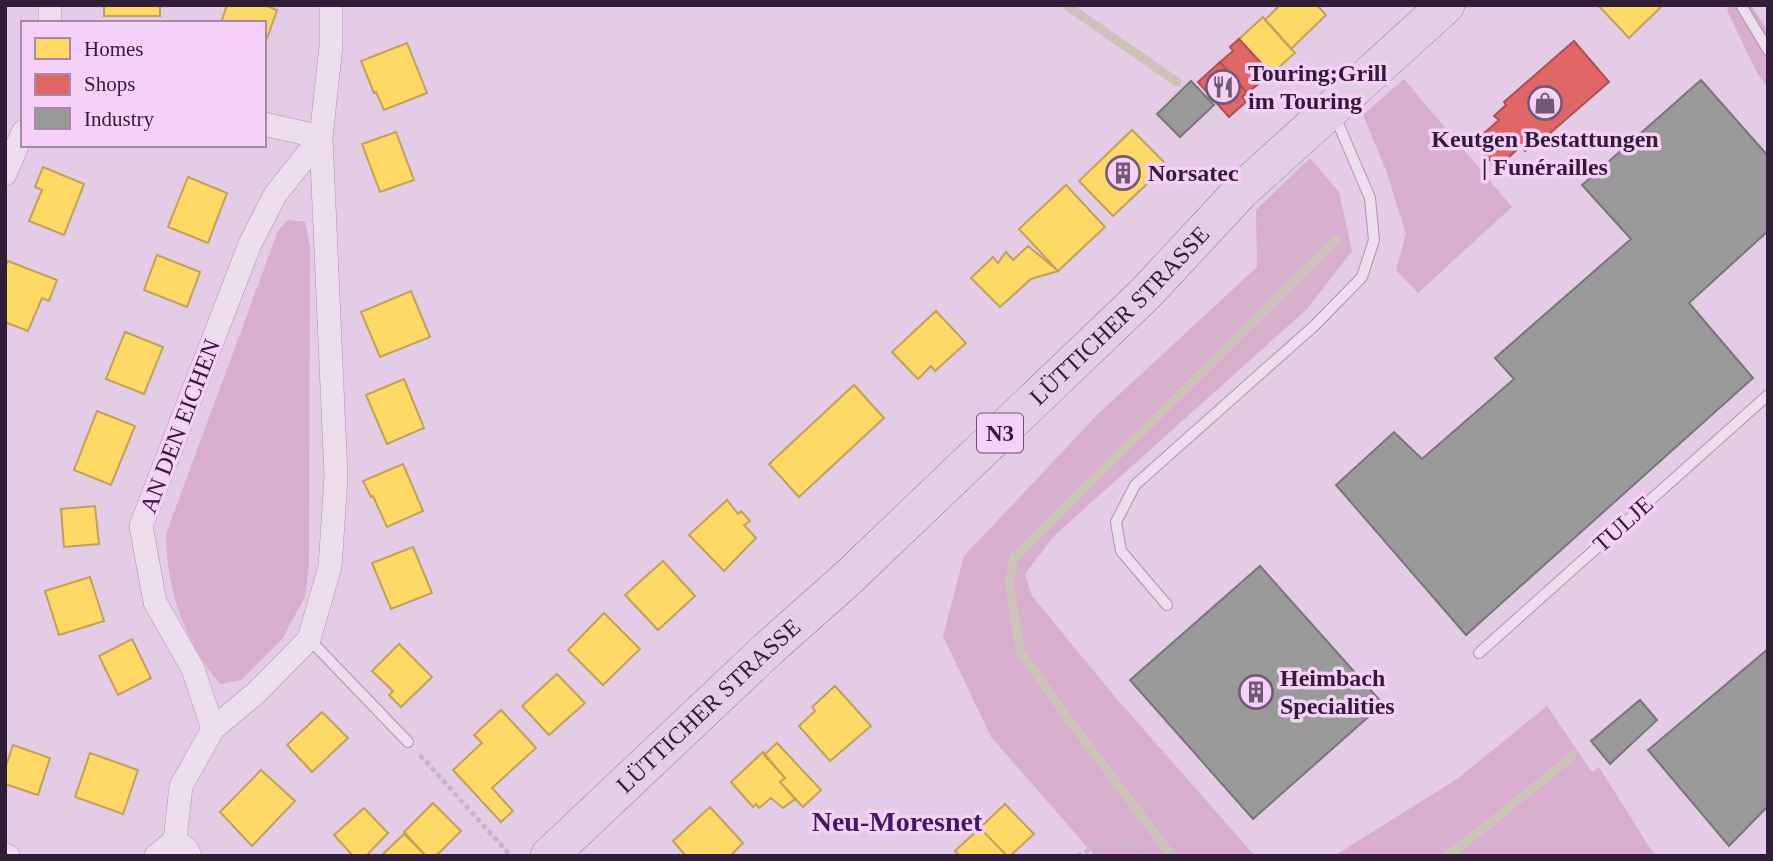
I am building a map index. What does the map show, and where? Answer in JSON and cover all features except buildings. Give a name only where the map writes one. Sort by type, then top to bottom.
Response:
[{"type":"main road","name":"LÜTTICHER STRASSE","points":[[550,856],[720,693],[879,549],[1145,294],[1241,191],[1446,5]]},
{"type":"street","points":[[156,856],[182,848],[181,786],[213,729],[257,692],[309,639],[330,567],[337,477],[321,137],[331,46],[331,5]]},
{"type":"street","points":[[266,124],[321,137]]},
{"type":"street","points":[[5,174],[21,136]]},
{"type":"street","name":"AN DEN EICHEN","points":[[213,729],[193,669],[155,602],[141,526],[250,244],[275,195],[321,137]]},
{"type":"lane","points":[[1741,5],[1768,50]]},
{"type":"lane","points":[[1167,605],[1121,551],[1116,522],[1135,485],[1362,277],[1374,240],[1370,198],[1331,108]]},
{"type":"lane","name":"TULJE","points":[[1479,653],[1768,395]]},
{"type":"lane","points":[[309,639],[408,742]]},
{"type":"path","points":[[408,742],[511,856]]},
{"type":"path","points":[[1077,856],[1117,836],[1146,856]]},
{"type":"shaded area","points":[[1729,5],[1751,5],[1768,31],[1768,88],[1756,71],[1727,10]]},
{"type":"shaded area","points":[[1404,79],[1512,207],[1418,293],[1396,270],[1406,234],[1386,170],[1363,115]]},
{"type":"shaded area","points":[[1310,158],[1339,192],[1352,251],[1307,309],[1054,536],[1025,574],[1032,596],[1116,698],[1255,856],[1095,856],[991,737],[943,636],[964,556],[1098,414],[1257,267],[1256,210]]},
{"type":"shaded area","points":[[288,220],[305,222],[310,246],[309,565],[305,597],[282,639],[241,680],[220,684],[197,650],[180,614],[170,575],[166,534],[278,231]]},
{"type":"shaded area","points":[[1547,706],[1592,772],[1599,767],[1655,856],[1334,856],[1457,779]]},
{"type":"waterway","points":[[1066,5],[1177,82]]},
{"type":"waterway","points":[[1172,856],[1020,651],[1009,583],[1014,558],[1336,240]]},
{"type":"waterway","points":[[1446,856],[1572,756]]},
{"type":"place","name":"Touring;Grill im Touring","points":[[1223,87]]},
{"type":"place","name":"Keutgen Bestattungen | Funérailles","points":[[1545,103]]},
{"type":"place","name":"Norsatec","points":[[1123,173]]},
{"type":"place","name":"Heimbach Specialities","points":[[1256,692]]},
{"type":"district","name":"Neu-Moresnet","points":[[897,821]]}]
